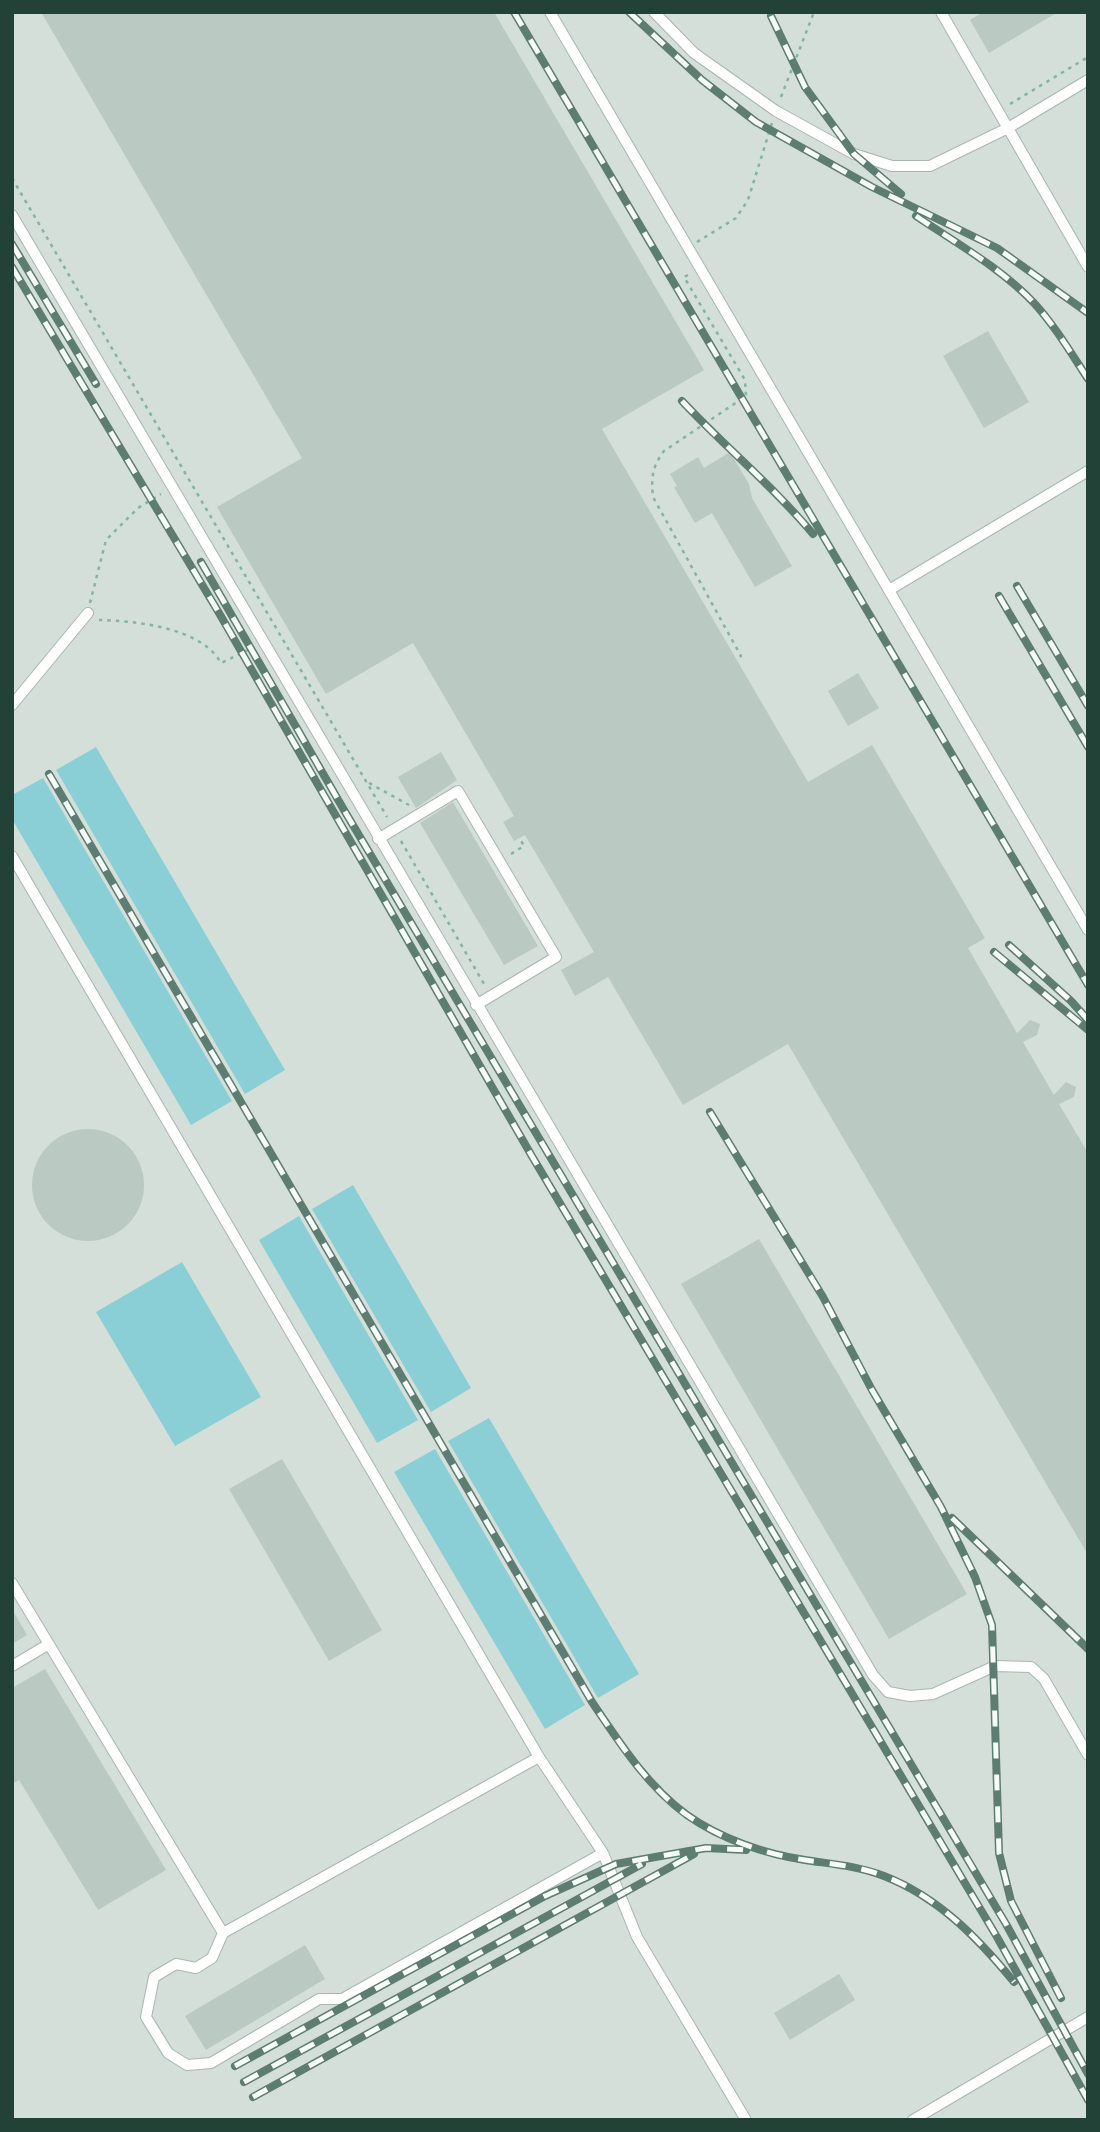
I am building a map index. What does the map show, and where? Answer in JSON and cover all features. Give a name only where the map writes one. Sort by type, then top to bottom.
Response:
[{"type":"lane","points":[[550,12],[1088,930]]},
{"type":"lane","points":[[654,12],[694,53],[776,111],[854,154],[892,166],[930,166],[1008,128],[1088,80]]},
{"type":"lane","points":[[941,12],[1088,267]]},
{"type":"lane","points":[[12,215],[873,1675],[888,1692],[911,1696],[933,1694],[995,1666],[1031,1667],[1044,1679],[1088,1755]]},
{"type":"lane","points":[[889,590],[1088,471]]},
{"type":"lane","points":[[12,705],[88,613]]},
{"type":"lane","points":[[378,839],[458,791],[556,957],[476,1004]]},
{"type":"lane","points":[[12,856],[539,1756],[603,1853],[638,1937],[746,2120]]},
{"type":"lane","points":[[12,1583],[223,1933]]},
{"type":"lane","points":[[12,1666],[49,1644]]},
{"type":"lane","points":[[539,1756],[223,1933],[212,1958],[196,1968],[176,1964],[154,1978],[146,2017],[168,2053],[187,2065],[211,2063],[319,1999],[342,1999],[603,1853]]},
{"type":"lane","points":[[913,2120],[1088,2017]]},
{"type":"path","points":[[1008,106],[1088,57]]},
{"type":"path","points":[[12,177],[491,996]]},
{"type":"path","points":[[696,243],[736,218],[748,200]]},
{"type":"path","points":[[684,277],[745,380],[746,396],[664,451],[655,463],[651,479],[653,497],[741,656],[736,658]]},
{"type":"path","points":[[88,613],[106,540],[138,508]]},
{"type":"path","points":[[97,620],[127,620],[179,632],[215,653],[221,663],[263,643]]},
{"type":"path","points":[[366,782],[422,813]]},
{"type":"path","points":[[520,839],[524,846]]},
{"type":"shaded area","points":[[12,12],[1088,12],[1088,2120],[12,2120]]},
{"type":"water","points":[[96,747],[285,1070],[245,1094],[56,770]]},
{"type":"water","points":[[43,778],[232,1101],[191,1125],[12,819],[12,795]]},
{"type":"water","points":[[353,1185],[471,1388],[431,1412],[312,1209]]},
{"type":"water","points":[[299,1216],[418,1420],[377,1443],[259,1240]]},
{"type":"water","points":[[182,1262],[261,1397],[175,1446],[96,1312]]},
{"type":"water","points":[[489,1418],[639,1674],[598,1698],[448,1441]]},
{"type":"water","points":[[435,1449],[585,1705],[545,1729],[394,1472]]},
{"type":"building","points":[[41,12],[494,12],[704,370],[602,429],[808,782],[872,745],[985,938],[968,948],[1017,1033],[1030,1020],[1040,1024],[1037,1035],[1023,1042],[1054,1095],[1066,1082],[1076,1087],[1074,1097],[1059,1104],[1088,1153],[1088,1555],[788,1044],[683,1105],[608,977],[575,996],[561,970],[594,952],[525,835],[514,841],[503,822],[514,816],[413,643],[326,694],[217,507],[302,458]]},
{"type":"building","points":[[983,12],[1058,12],[989,53],[970,20]]},
{"type":"building","points":[[988,331],[1029,402],[984,428],[943,356]]},
{"type":"building","points":[[730,452],[749,484],[752,498],[792,566],[755,587],[712,513],[695,523],[674,487],[677,486],[670,474],[698,457],[704,468]]},
{"type":"building","points":[[858,673],[879,708],[848,726],[828,691]]},
{"type":"building","points":[[441,752],[457,780],[416,808],[398,777]]},
{"type":"building","points":[[453,802],[538,946],[504,965],[420,823]]},
{"type":"building","points":[[88,1129],[109,1134],[127,1146],[139,1164],[144,1185],[139,1206],[127,1224],[109,1236],[88,1241],[67,1236],[49,1224],[37,1206],[32,1185],[37,1164],[49,1146],[67,1134]]},
{"type":"building","points":[[759,1239],[967,1594],[889,1639],[681,1284]]},
{"type":"building","points":[[282,1459],[382,1630],[329,1661],[229,1489]]},
{"type":"building","points":[[12,1609],[27,1635],[12,1644]]},
{"type":"building","points":[[45,1669],[166,1870],[98,1910],[19,1780],[12,1784],[12,1688]]},
{"type":"building","points":[[305,1945],[325,1979],[206,2050],[185,2016]]},
{"type":"building","points":[[839,1974],[855,2000],[790,2040],[774,2013]]},
{"type":"railway","points":[[514,12],[1088,985]]},
{"type":"railway","points":[[629,12],[702,80],[756,122],[872,187],[997,248],[1088,313]]},
{"type":"railway","points":[[771,16],[805,87],[854,154],[901,194]]},
{"type":"railway","points":[[916,216],[978,256],[1021,290],[1049,321],[1088,379]]},
{"type":"railway","points":[[12,244],[96,384]]},
{"type":"railway","points":[[12,267],[219,613],[533,1158],[997,1937],[1088,2100]]},
{"type":"railway","points":[[682,401],[782,499],[813,534]]},
{"type":"railway","points":[[201,562],[344,810],[1006,1924],[1088,2074]]},
{"type":"railway","points":[[1017,586],[1088,706]]},
{"type":"railway","points":[[999,596],[1088,747]]},
{"type":"railway","points":[[49,774],[592,1702],[635,1763],[659,1791],[687,1815],[729,1838],[774,1854],[874,1873],[922,1895],[956,1920],[1014,1982]]},
{"type":"railway","points":[[1009,945],[1088,1020]]},
{"type":"railway","points":[[994,952],[1088,1030]]},
{"type":"railway","points":[[710,1112],[823,1297],[872,1390],[941,1507],[975,1577],[992,1625],[999,1853],[1011,1901],[1061,1998]]},
{"type":"railway","points":[[952,1518],[1088,1649]]},
{"type":"railway","points":[[235,2066],[545,1896],[616,1864],[706,1848],[746,1850]]},
{"type":"railway","points":[[253,2097],[694,1854]]},
{"type":"railway","points":[[244,2082],[642,1864]]}]
